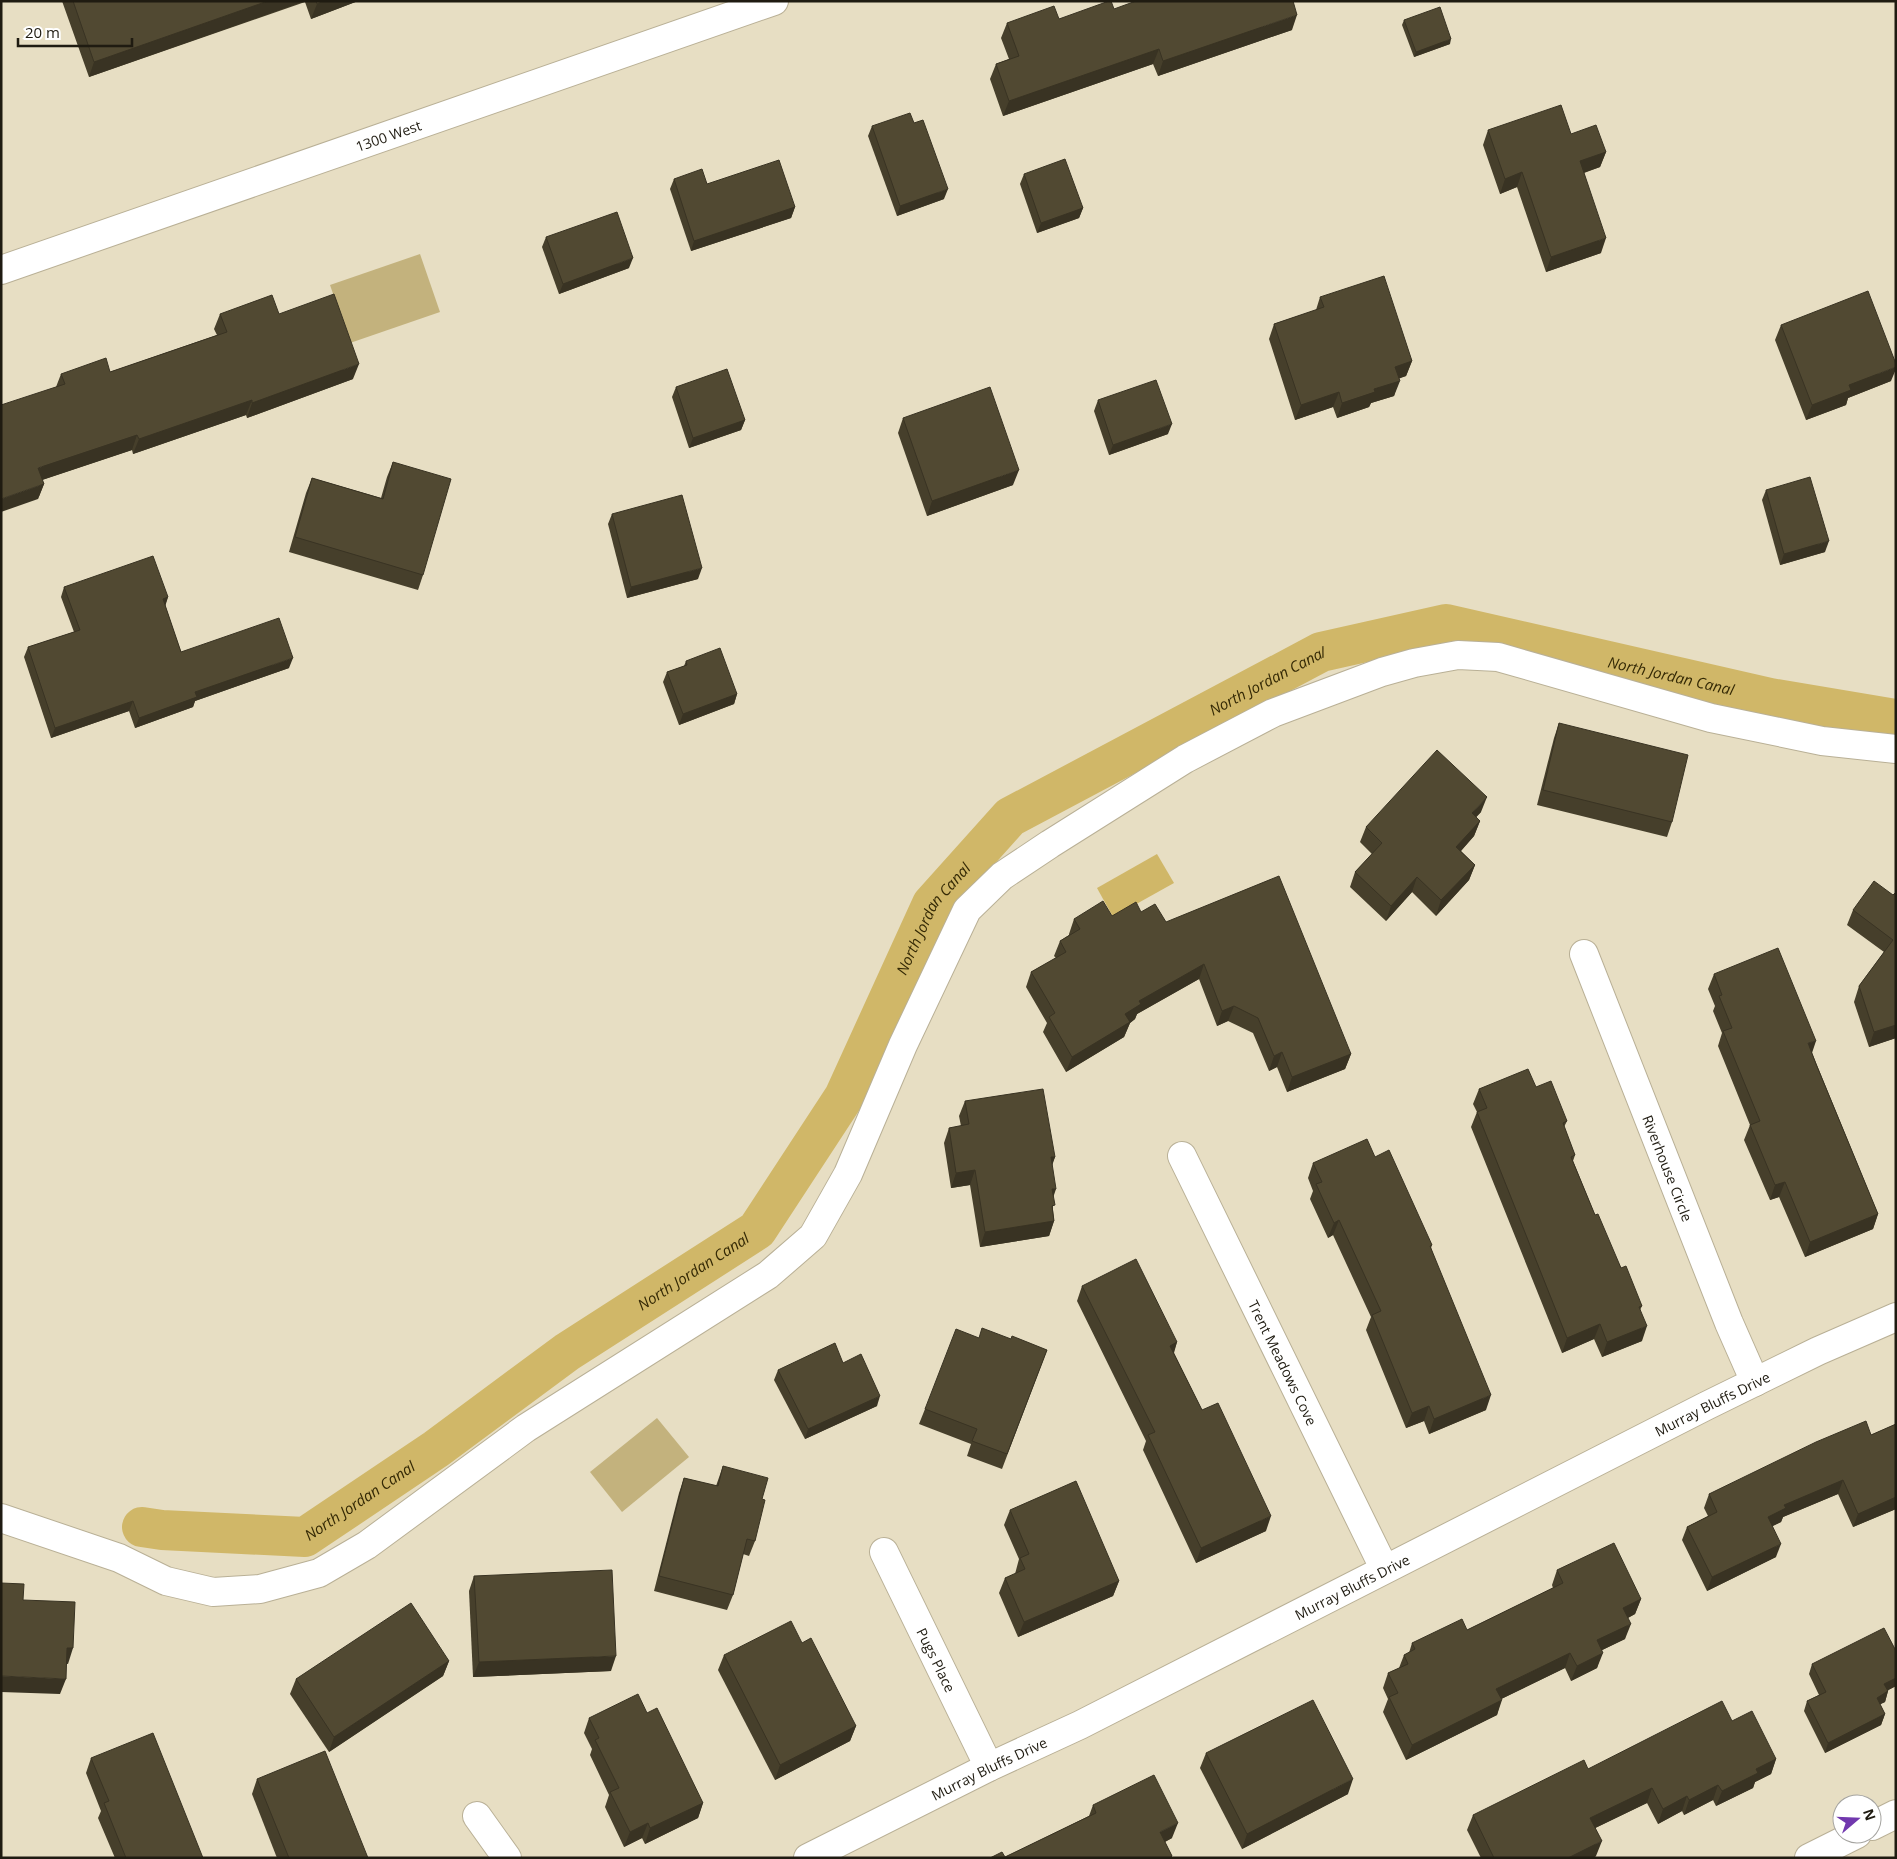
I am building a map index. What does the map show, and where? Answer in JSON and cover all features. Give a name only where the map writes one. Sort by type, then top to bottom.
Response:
[{"type":"street","name":"1300 West","points":[[1,270],[774,1]]},
{"type":"street","points":[[1,1518],[119,1558],[166,1581],[213,1592],[260,1589],[318,1573],[367,1545],[526,1428],[768,1276],[813,1236],[848,1174],[903,1045],[967,910],[1002,876],[1050,844],[1185,759],[1273,713],[1382,672],[1414,663],[1458,655],[1498,657],[1711,718],[1822,741],[1896,749]]},
{"type":"street","name":"Riverhouse Circle","points":[[1584,954],[1729,1323],[1755,1382]]},
{"type":"street","name":"Trent Meadows Cove","points":[[1182,1156],[1384,1568]]},
{"type":"street","name":"Murray Bluffs Drive","points":[[808,1858],[989,1767],[1080,1725],[1384,1568],[1755,1382],[1818,1351],[1896,1317]]},
{"type":"street","name":"Pugs Place","points":[[884,1552],[989,1767]]},
{"type":"street","points":[[1882,1821],[1896,1814]]},
{"type":"street","points":[[476,1816],[507,1858]]},
{"type":"street","points":[[1809,1858],[1836,1844]]},
{"type":"shaded area","points":[[420,254],[440,312],[350,343],[330,285]]},
{"type":"shaded area","points":[[1157,854],[1174,883],[1113,917],[1097,888]]},
{"type":"shaded area","points":[[657,1418],[689,1457],[622,1512],[590,1472]]},
{"type":"building","points":[[73,1],[268,1],[94,62]]},
{"type":"building","points":[[1111,1],[1114,9],[1136,1],[1293,1],[1297,15],[1163,61],[1159,49],[1009,101],[996,64],[1019,56],[1007,23],[1054,6],[1059,19]]},
{"type":"building","points":[[1440,7],[1451,39],[1416,52],[1404,20]]},
{"type":"building","points":[[1561,105],[1571,134],[1596,125],[1606,152],[1580,161],[1606,238],[1551,257],[1522,172],[1505,179],[1488,130]]},
{"type":"building","points":[[910,113],[914,123],[923,120],[948,189],[900,206],[872,126]]},
{"type":"building","points":[[1065,159],[1083,208],[1041,223],[1024,174]]},
{"type":"building","points":[[779,160],[795,207],[694,241],[674,179],[702,169],[707,184]]},
{"type":"building","points":[[617,212],[633,258],[563,284],[546,237]]},
{"type":"building","points":[[1384,276],[1412,361],[1395,367],[1400,381],[1374,389],[1375,392],[1342,403],[1339,392],[1301,405],[1274,324],[1324,307],[1320,297]]},
{"type":"building","points":[[1868,291],[1896,367],[1849,385],[1851,390],[1812,405],[1781,325]]},
{"type":"building","points":[[334,294],[359,364],[252,403],[252,400],[139,439],[137,435],[38,468],[44,484],[1,499],[1,405],[65,384],[61,374],[106,358],[110,372],[227,332],[220,314],[272,295],[279,314]]},
{"type":"building","points":[[727,369],[745,420],[693,438],[676,387]]},
{"type":"building","points":[[1156,380],[1172,424],[1113,445],[1098,400]]},
{"type":"building","points":[[990,387],[1019,470],[932,501],[903,418]]},
{"type":"building","points":[[393,462],[451,479],[423,575],[295,537],[312,478],[383,499]]},
{"type":"building","points":[[1810,477],[1829,541],[1784,554],[1766,490]]},
{"type":"building","points":[[682,495],[702,568],[631,587],[612,514]]},
{"type":"building","points":[[153,556],[168,597],[163,599],[181,652],[279,618],[293,658],[195,692],[197,697],[139,718],[133,701],[55,728],[28,647],[80,630],[64,587]]},
{"type":"building","points":[[720,648],[737,694],[683,714],[667,672],[687,665],[686,661]]},
{"type":"building","points":[[1559,723],[1688,755],[1672,822],[1543,790]]},
{"type":"building","points":[[1437,750],[1487,797],[1472,813],[1480,821],[1456,847],[1475,865],[1441,900],[1417,877],[1391,906],[1355,872],[1382,843],[1366,827]]},
{"type":"building","points":[[1279,876],[1351,1054],[1292,1077],[1282,1052],[1274,1056],[1258,1018],[1234,1006],[1222,1011],[1204,964],[1139,1001],[1141,1004],[1125,1014],[1130,1022],[1072,1057],[1049,1017],[1055,1013],[1031,972],[1066,952],[1060,941],[1080,929],[1074,919],[1103,901],[1112,916],[1136,902],[1141,912],[1155,904],[1166,922]]},
{"type":"building","points":[[1874,881],[1893,895],[1896,892],[1896,1025],[1874,1032],[1859,986],[1893,940],[1853,910]]},
{"type":"building","points":[[1778,948],[1816,1041],[1808,1043],[1878,1214],[1810,1242],[1785,1182],[1775,1185],[1750,1125],[1760,1121],[1723,1031],[1732,1028],[1719,996],[1722,995],[1714,974]]},
{"type":"building","points":[[1528,1069],[1536,1087],[1551,1081],[1567,1121],[1563,1123],[1575,1155],[1571,1157],[1595,1215],[1598,1214],[1621,1268],[1626,1266],[1642,1306],[1639,1307],[1647,1326],[1607,1342],[1600,1324],[1567,1338],[1477,1112],[1487,1108],[1479,1089]]},
{"type":"building","points":[[1043,1089],[1055,1157],[1051,1157],[1056,1189],[1052,1189],[1055,1205],[1052,1206],[1054,1221],[985,1232],[975,1170],[956,1173],[949,1128],[969,1124],[965,1101]]},
{"type":"building","points":[[1367,1139],[1375,1157],[1389,1150],[1432,1245],[1430,1246],[1491,1395],[1434,1419],[1429,1406],[1412,1413],[1372,1315],[1381,1311],[1339,1220],[1334,1223],[1316,1184],[1322,1182],[1313,1163]]},
{"type":"building","points":[[1136,1259],[1177,1342],[1170,1346],[1202,1410],[1218,1403],[1271,1516],[1201,1548],[1148,1435],[1155,1432],[1082,1286]]},
{"type":"building","points":[[982,1328],[1011,1339],[1012,1336],[1047,1350],[1007,1454],[972,1441],[977,1429],[925,1409],[956,1329],[979,1338]]},
{"type":"building","points":[[835,1343],[843,1363],[861,1354],[880,1396],[808,1429],[778,1370]]},
{"type":"building","points":[[1866,1421],[1871,1435],[1896,1424],[1896,1497],[1858,1514],[1843,1480],[1784,1505],[1786,1508],[1768,1517],[1781,1544],[1712,1577],[1687,1527],[1717,1512],[1709,1494],[1816,1442]]},
{"type":"building","points":[[723,1466],[768,1478],[762,1499],[765,1500],[755,1541],[747,1539],[733,1595],[659,1576],[684,1478],[718,1486]]},
{"type":"building","points":[[1076,1481],[1119,1581],[1024,1622],[1005,1578],[1025,1569],[1020,1558],[1029,1554],[1010,1510]]},
{"type":"building","points":[[1614,1543],[1641,1599],[1623,1608],[1631,1624],[1597,1640],[1603,1653],[1577,1666],[1570,1653],[1496,1689],[1502,1700],[1412,1745],[1389,1697],[1398,1693],[1388,1673],[1408,1664],[1404,1655],[1415,1649],[1412,1643],[1462,1619],[1467,1630],[1563,1583],[1557,1570]]},
{"type":"building","points":[[612,1570],[616,1656],[479,1662],[474,1576]]},
{"type":"building","points":[[1,1583],[24,1584],[23,1600],[75,1602],[73,1648],[67,1648],[66,1679],[1,1676]]},
{"type":"building","points":[[411,1603],[449,1661],[334,1737],[296,1679]]},
{"type":"building","points":[[791,1621],[802,1643],[811,1638],[856,1726],[780,1765],[724,1655]]},
{"type":"building","points":[[1884,1628],[1896,1651],[1896,1678],[1884,1684],[1888,1691],[1877,1698],[1885,1714],[1828,1743],[1807,1701],[1826,1692],[1812,1664]]},
{"type":"building","points":[[638,1694],[647,1713],[657,1708],[703,1803],[650,1828],[648,1823],[630,1832],[610,1792],[619,1788],[595,1740],[599,1738],[589,1718]]},
{"type":"building","points":[[1313,1700],[1353,1779],[1247,1834],[1206,1753]]},
{"type":"building","points":[[1722,1701],[1732,1721],[1752,1711],[1776,1759],[1756,1769],[1758,1773],[1722,1791],[1718,1785],[1689,1800],[1687,1796],[1663,1809],[1652,1788],[1590,1818],[1602,1841],[1568,1858],[1494,1858],[1473,1815],[1584,1760],[1588,1769]]},
{"type":"building","points":[[153,1733],[203,1858],[126,1858],[104,1803],[109,1801],[91,1758]]},
{"type":"building","points":[[325,1751],[368,1858],[289,1858],[257,1779]]},
{"type":"building","points":[[1154,1775],[1178,1823],[1160,1832],[1172,1856],[1169,1858],[990,1858],[1002,1852],[1005,1857],[1096,1813],[1093,1805]]},
{"type":"waterway","name":"North Jordan Canal","points":[[142,1527],[162,1530],[305,1537],[436,1449],[567,1352],[757,1230],[844,1097],[932,904],[1010,817],[1321,652],[1446,624],[1770,698],[1896,719]]}]
